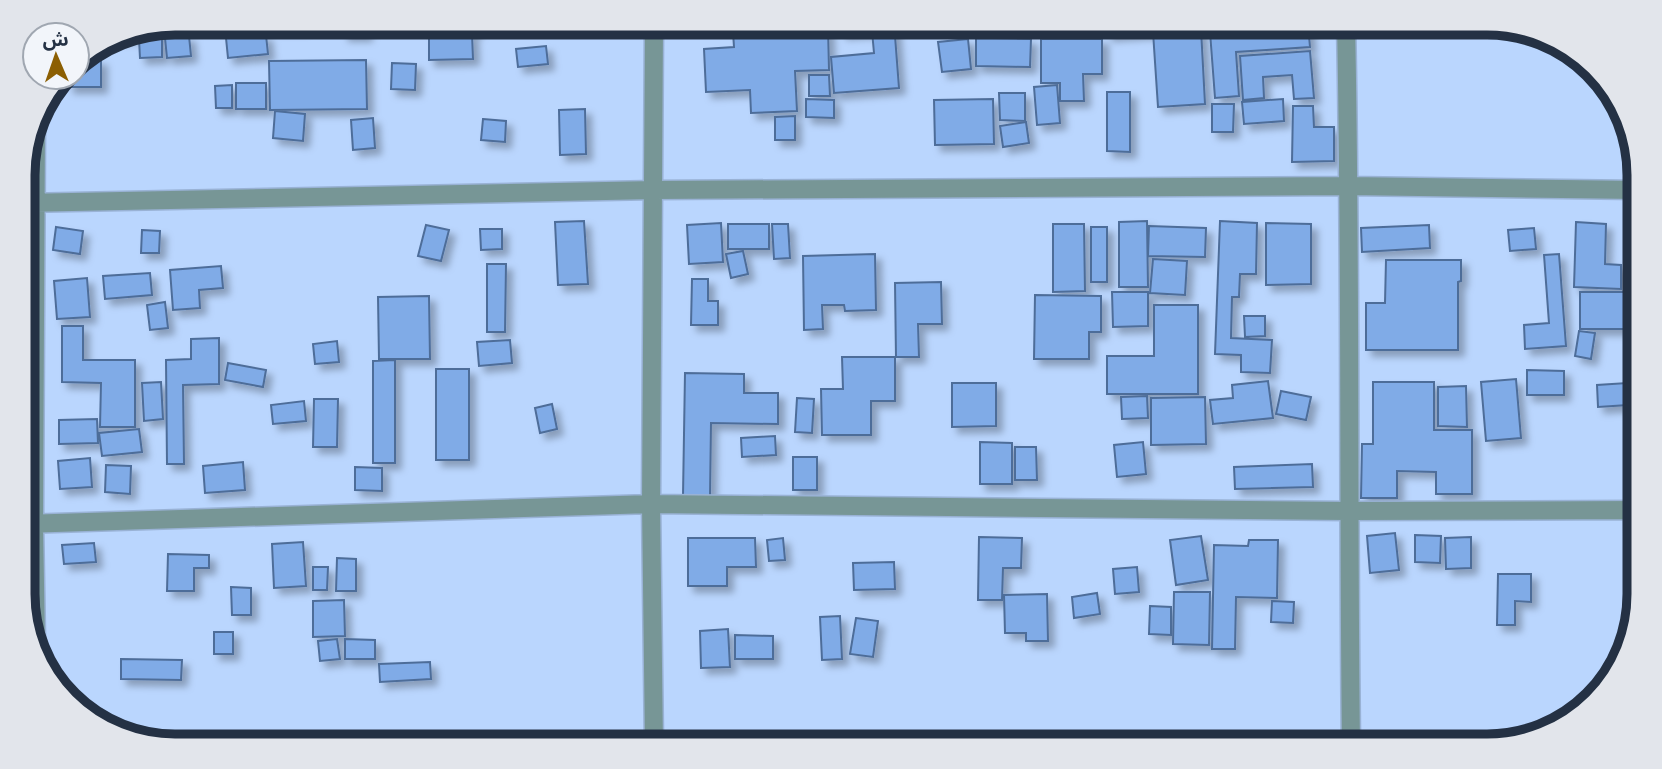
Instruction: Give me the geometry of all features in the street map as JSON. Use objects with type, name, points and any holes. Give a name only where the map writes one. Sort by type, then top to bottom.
[{"type":"street","points":[[654,35],[654,734]]},
{"type":"street","points":[[1346,35],[1351,734]]},
{"type":"street","points":[[35,203],[654,190],[1349,186],[1627,190]]},
{"type":"street","points":[[35,524],[652,504],[1348,511],[1627,510]]},
{"type":"building","points":[[266,35],[268,54],[228,58],[226,38]]},
{"type":"building","points":[[429,35],[472,35],[473,59],[429,60]]},
{"type":"building","points":[[733,35],[828,35],[829,70],[795,71],[797,111],[751,113],[750,90],[706,92],[704,49],[734,47]]},
{"type":"building","points":[[872,35],[895,35],[899,88],[834,93],[831,57],[874,53]]},
{"type":"building","points":[[1153,35],[1201,35],[1205,104],[1158,107]]},
{"type":"building","points":[[1210,35],[1309,35],[1310,47],[1236,52],[1239,96],[1215,98]]},
{"type":"building","points":[[189,36],[191,56],[167,58],[165,38]]},
{"type":"building","points":[[162,38],[162,57],[140,58],[139,40]]},
{"type":"building","points":[[976,38],[1031,39],[1030,67],[976,66]]},
{"type":"building","points":[[968,39],[971,69],[942,72],[938,42]]},
{"type":"building","points":[[1041,39],[1102,39],[1102,74],[1083,74],[1084,101],[1060,101],[1060,83],[1041,83]]},
{"type":"building","points":[[546,46],[548,64],[518,67],[516,49]]},
{"type":"building","points":[[1310,51],[1314,98],[1294,99],[1292,75],[1263,77],[1264,98],[1243,100],[1240,56]]},
{"type":"building","points":[[96,60],[101,60],[101,87],[91,87],[91,64]]},
{"type":"building","points":[[366,60],[367,109],[270,110],[269,61]]},
{"type":"building","points":[[392,63],[416,64],[415,90],[391,89]]},
{"type":"building","points":[[809,75],[829,75],[830,96],[809,96]]},
{"type":"building","points":[[236,83],[266,83],[266,109],[236,109]]},
{"type":"building","points":[[232,85],[232,108],[216,108],[215,86]]},
{"type":"building","points":[[1057,85],[1060,123],[1037,125],[1034,87]]},
{"type":"building","points":[[1107,92],[1130,92],[1130,152],[1107,151]]},
{"type":"building","points":[[999,93],[1025,93],[1025,121],[1000,120]]},
{"type":"building","points":[[806,99],[834,100],[834,118],[806,117]]},
{"type":"building","points":[[993,99],[994,144],[935,145],[934,100]]},
{"type":"building","points":[[1283,99],[1284,121],[1244,124],[1242,102]]},
{"type":"building","points":[[1212,104],[1234,104],[1233,132],[1212,132]]},
{"type":"building","points":[[1293,106],[1313,106],[1314,127],[1334,127],[1334,161],[1292,162]]},
{"type":"building","points":[[585,109],[586,154],[560,155],[559,110]]},
{"type":"building","points":[[275,111],[305,114],[303,141],[273,138]]},
{"type":"building","points":[[795,116],[795,140],[775,140],[775,117]]},
{"type":"building","points":[[373,118],[375,148],[353,150],[351,120]]},
{"type":"building","points":[[483,119],[506,121],[505,142],[481,140]]},
{"type":"building","points":[[1026,122],[1029,143],[1003,147],[1000,126]]},
{"type":"building","points":[[584,221],[588,284],[558,285],[555,222]]},
{"type":"building","points":[[1147,221],[1148,287],[1119,287],[1119,222]]},
{"type":"building","points":[[1220,221],[1257,223],[1256,274],[1240,274],[1239,297],[1232,297],[1231,338],[1272,340],[1270,373],[1241,372],[1241,355],[1215,354]]},
{"type":"building","points":[[1576,222],[1606,224],[1605,264],[1621,265],[1621,289],[1574,287]]},
{"type":"building","points":[[721,223],[723,262],[689,264],[687,225]]},
{"type":"building","points":[[1266,223],[1311,224],[1311,284],[1266,285]]},
{"type":"building","points":[[728,224],[769,224],[769,249],[728,249]]},
{"type":"building","points":[[772,224],[788,224],[790,258],[774,259]]},
{"type":"building","points":[[1053,224],[1084,224],[1085,291],[1053,292]]},
{"type":"building","points":[[426,225],[449,230],[441,261],[418,256]]},
{"type":"building","points":[[1429,225],[1430,248],[1362,252],[1361,228]]},
{"type":"building","points":[[1149,226],[1206,228],[1205,257],[1148,256]]},
{"type":"building","points":[[56,227],[83,231],[80,254],[53,250]]},
{"type":"building","points":[[1091,227],[1107,227],[1107,282],[1091,282]]},
{"type":"building","points":[[1534,228],[1536,249],[1510,251],[1508,230]]},
{"type":"building","points":[[480,229],[502,229],[502,249],[481,250]]},
{"type":"building","points":[[142,230],[160,231],[159,253],[141,253]]},
{"type":"building","points":[[743,251],[748,274],[731,278],[726,254]]},
{"type":"building","points":[[875,254],[876,310],[845,311],[844,305],[822,305],[823,329],[804,330],[803,256]]},
{"type":"building","points":[[1559,254],[1566,346],[1525,349],[1524,325],[1549,323],[1544,255]]},
{"type":"building","points":[[1153,259],[1187,261],[1185,295],[1150,293]]},
{"type":"building","points":[[1386,260],[1461,260],[1461,281],[1458,282],[1458,350],[1366,350],[1366,303],[1385,303]]},
{"type":"building","points":[[487,264],[506,264],[505,332],[487,332]]},
{"type":"building","points":[[221,266],[223,288],[199,290],[200,308],[173,310],[170,270]]},
{"type":"building","points":[[150,273],[152,295],[105,299],[103,276]]},
{"type":"building","points":[[87,278],[90,317],[57,319],[54,281]]},
{"type":"building","points":[[692,279],[708,279],[708,301],[718,301],[718,325],[691,325]]},
{"type":"building","points":[[941,282],[942,324],[918,324],[919,357],[896,357],[895,283]]},
{"type":"building","points":[[1112,292],[1148,292],[1148,326],[1113,327]]},
{"type":"building","points":[[1580,292],[1627,292],[1627,329],[1580,329]]},
{"type":"building","points":[[1035,295],[1101,296],[1101,332],[1089,332],[1089,359],[1034,359]]},
{"type":"building","points":[[429,296],[430,359],[379,359],[378,297]]},
{"type":"building","points":[[165,302],[168,328],[150,330],[147,305]]},
{"type":"building","points":[[1154,305],[1198,305],[1198,394],[1107,394],[1107,356],[1154,356]]},
{"type":"building","points":[[1244,316],[1265,316],[1265,336],[1245,337]]},
{"type":"building","points":[[62,326],[83,326],[83,360],[135,360],[135,427],[100,427],[101,383],[62,382]]},
{"type":"building","points":[[1579,331],[1595,333],[1591,359],[1575,356]]},
{"type":"building","points":[[219,338],[219,384],[183,385],[184,464],[167,464],[166,360],[191,359],[191,339]]},
{"type":"building","points":[[510,340],[512,363],[479,366],[477,342]]},
{"type":"building","points":[[337,341],[339,362],[315,364],[313,344]]},
{"type":"building","points":[[842,357],[895,357],[895,401],[871,401],[871,435],[822,435],[821,389],[843,389]]},
{"type":"building","points":[[395,360],[395,463],[373,463],[373,361]]},
{"type":"building","points":[[228,363],[266,370],[263,387],[225,380]]},
{"type":"building","points":[[436,369],[469,369],[469,460],[436,460]]},
{"type":"building","points":[[1527,370],[1564,371],[1564,395],[1527,395]]},
{"type":"building","points":[[685,373],[744,374],[744,393],[778,393],[778,424],[711,423],[710,496],[683,496]]},
{"type":"building","points":[[1516,379],[1521,438],[1486,441],[1481,382]]},
{"type":"building","points":[[1268,381],[1273,418],[1213,424],[1210,400],[1233,398],[1232,385]]},
{"type":"building","points":[[161,382],[163,419],[144,421],[142,383]]},
{"type":"building","points":[[1373,382],[1434,382],[1434,430],[1472,430],[1472,494],[1436,494],[1436,472],[1397,471],[1397,498],[1361,498],[1362,444],[1373,444]]},
{"type":"building","points":[[952,383],[996,383],[996,426],[952,427]]},
{"type":"building","points":[[1627,383],[1627,405],[1598,407],[1597,385]]},
{"type":"building","points":[[1466,386],[1467,427],[1438,426],[1438,387]]},
{"type":"building","points":[[1281,391],[1311,397],[1306,420],[1276,414]]},
{"type":"building","points":[[1147,396],[1148,418],[1122,419],[1121,397]]},
{"type":"building","points":[[1205,397],[1206,444],[1151,445],[1151,398]]},
{"type":"building","points":[[797,398],[814,399],[812,433],[795,432]]},
{"type":"building","points":[[314,399],[338,399],[337,447],[313,447]]},
{"type":"building","points":[[304,401],[306,421],[273,424],[271,405]]},
{"type":"building","points":[[552,404],[557,429],[540,433],[535,408]]},
{"type":"building","points":[[97,419],[98,443],[59,444],[59,420]]},
{"type":"building","points":[[139,429],[142,452],[102,456],[99,433]]},
{"type":"building","points":[[775,436],[776,455],[742,457],[741,438]]},
{"type":"building","points":[[980,442],[1012,443],[1012,484],[980,484]]},
{"type":"building","points":[[1143,442],[1146,474],[1117,477],[1114,445]]},
{"type":"building","points":[[1015,447],[1036,447],[1037,480],[1015,480]]},
{"type":"building","points":[[793,457],[817,457],[817,490],[793,490]]},
{"type":"building","points":[[90,458],[92,487],[60,489],[58,461]]},
{"type":"building","points":[[243,462],[245,490],[205,493],[203,466]]},
{"type":"building","points":[[1312,464],[1313,487],[1235,489],[1234,467]]},
{"type":"building","points":[[106,465],[131,466],[130,494],[105,492]]},
{"type":"building","points":[[355,467],[382,468],[382,491],[355,490]]},
{"type":"building","points":[[1395,533],[1399,570],[1370,573],[1367,536]]},
{"type":"building","points":[[1415,535],[1441,536],[1440,563],[1415,562]]},
{"type":"building","points":[[1201,536],[1208,580],[1176,585],[1170,540]]},
{"type":"building","points":[[979,537],[1022,538],[1021,568],[1003,568],[1002,600],[978,600]]},
{"type":"building","points":[[1471,537],[1471,568],[1446,569],[1445,538]]},
{"type":"building","points":[[688,538],[755,538],[756,567],[727,567],[727,586],[688,586]]},
{"type":"building","points":[[783,538],[785,560],[769,561],[767,540]]},
{"type":"building","points":[[1249,540],[1278,540],[1277,598],[1236,597],[1235,649],[1212,649],[1214,545],[1248,546]]},
{"type":"building","points":[[303,542],[306,586],[274,588],[272,544]]},
{"type":"building","points":[[94,543],[96,562],[64,564],[62,545]]},
{"type":"building","points":[[168,554],[209,555],[209,568],[194,568],[194,591],[167,591]]},
{"type":"building","points":[[337,558],[356,559],[356,591],[336,591]]},
{"type":"building","points":[[894,562],[895,589],[854,590],[853,563]]},
{"type":"building","points":[[313,567],[328,567],[327,590],[313,590]]},
{"type":"building","points":[[1137,567],[1139,592],[1115,594],[1113,569]]},
{"type":"building","points":[[1498,574],[1531,574],[1531,602],[1515,601],[1515,625],[1497,625]]},
{"type":"building","points":[[231,587],[251,588],[251,615],[232,615]]},
{"type":"building","points":[[1174,592],[1210,592],[1209,645],[1173,644]]},
{"type":"building","points":[[1097,593],[1100,614],[1074,618],[1072,597]]},
{"type":"building","points":[[1047,594],[1048,641],[1026,641],[1026,633],[1005,633],[1004,595]]},
{"type":"building","points":[[344,600],[345,636],[313,637],[313,601]]},
{"type":"building","points":[[1272,601],[1294,602],[1293,623],[1271,622]]},
{"type":"building","points":[[1150,606],[1171,607],[1171,635],[1149,634]]},
{"type":"building","points":[[840,616],[842,659],[822,660],[820,617]]},
{"type":"building","points":[[856,618],[878,621],[873,657],[850,654]]},
{"type":"building","points":[[728,629],[730,667],[701,668],[700,631]]},
{"type":"building","points":[[214,632],[233,632],[233,654],[214,654]]},
{"type":"building","points":[[735,635],[773,636],[773,659],[735,659]]},
{"type":"building","points":[[337,639],[340,659],[320,661],[318,641]]},
{"type":"building","points":[[345,639],[375,640],[375,659],[345,659]]},
{"type":"building","points":[[121,659],[182,660],[181,680],[121,679]]},
{"type":"building","points":[[430,662],[431,679],[380,682],[379,664]]}]
